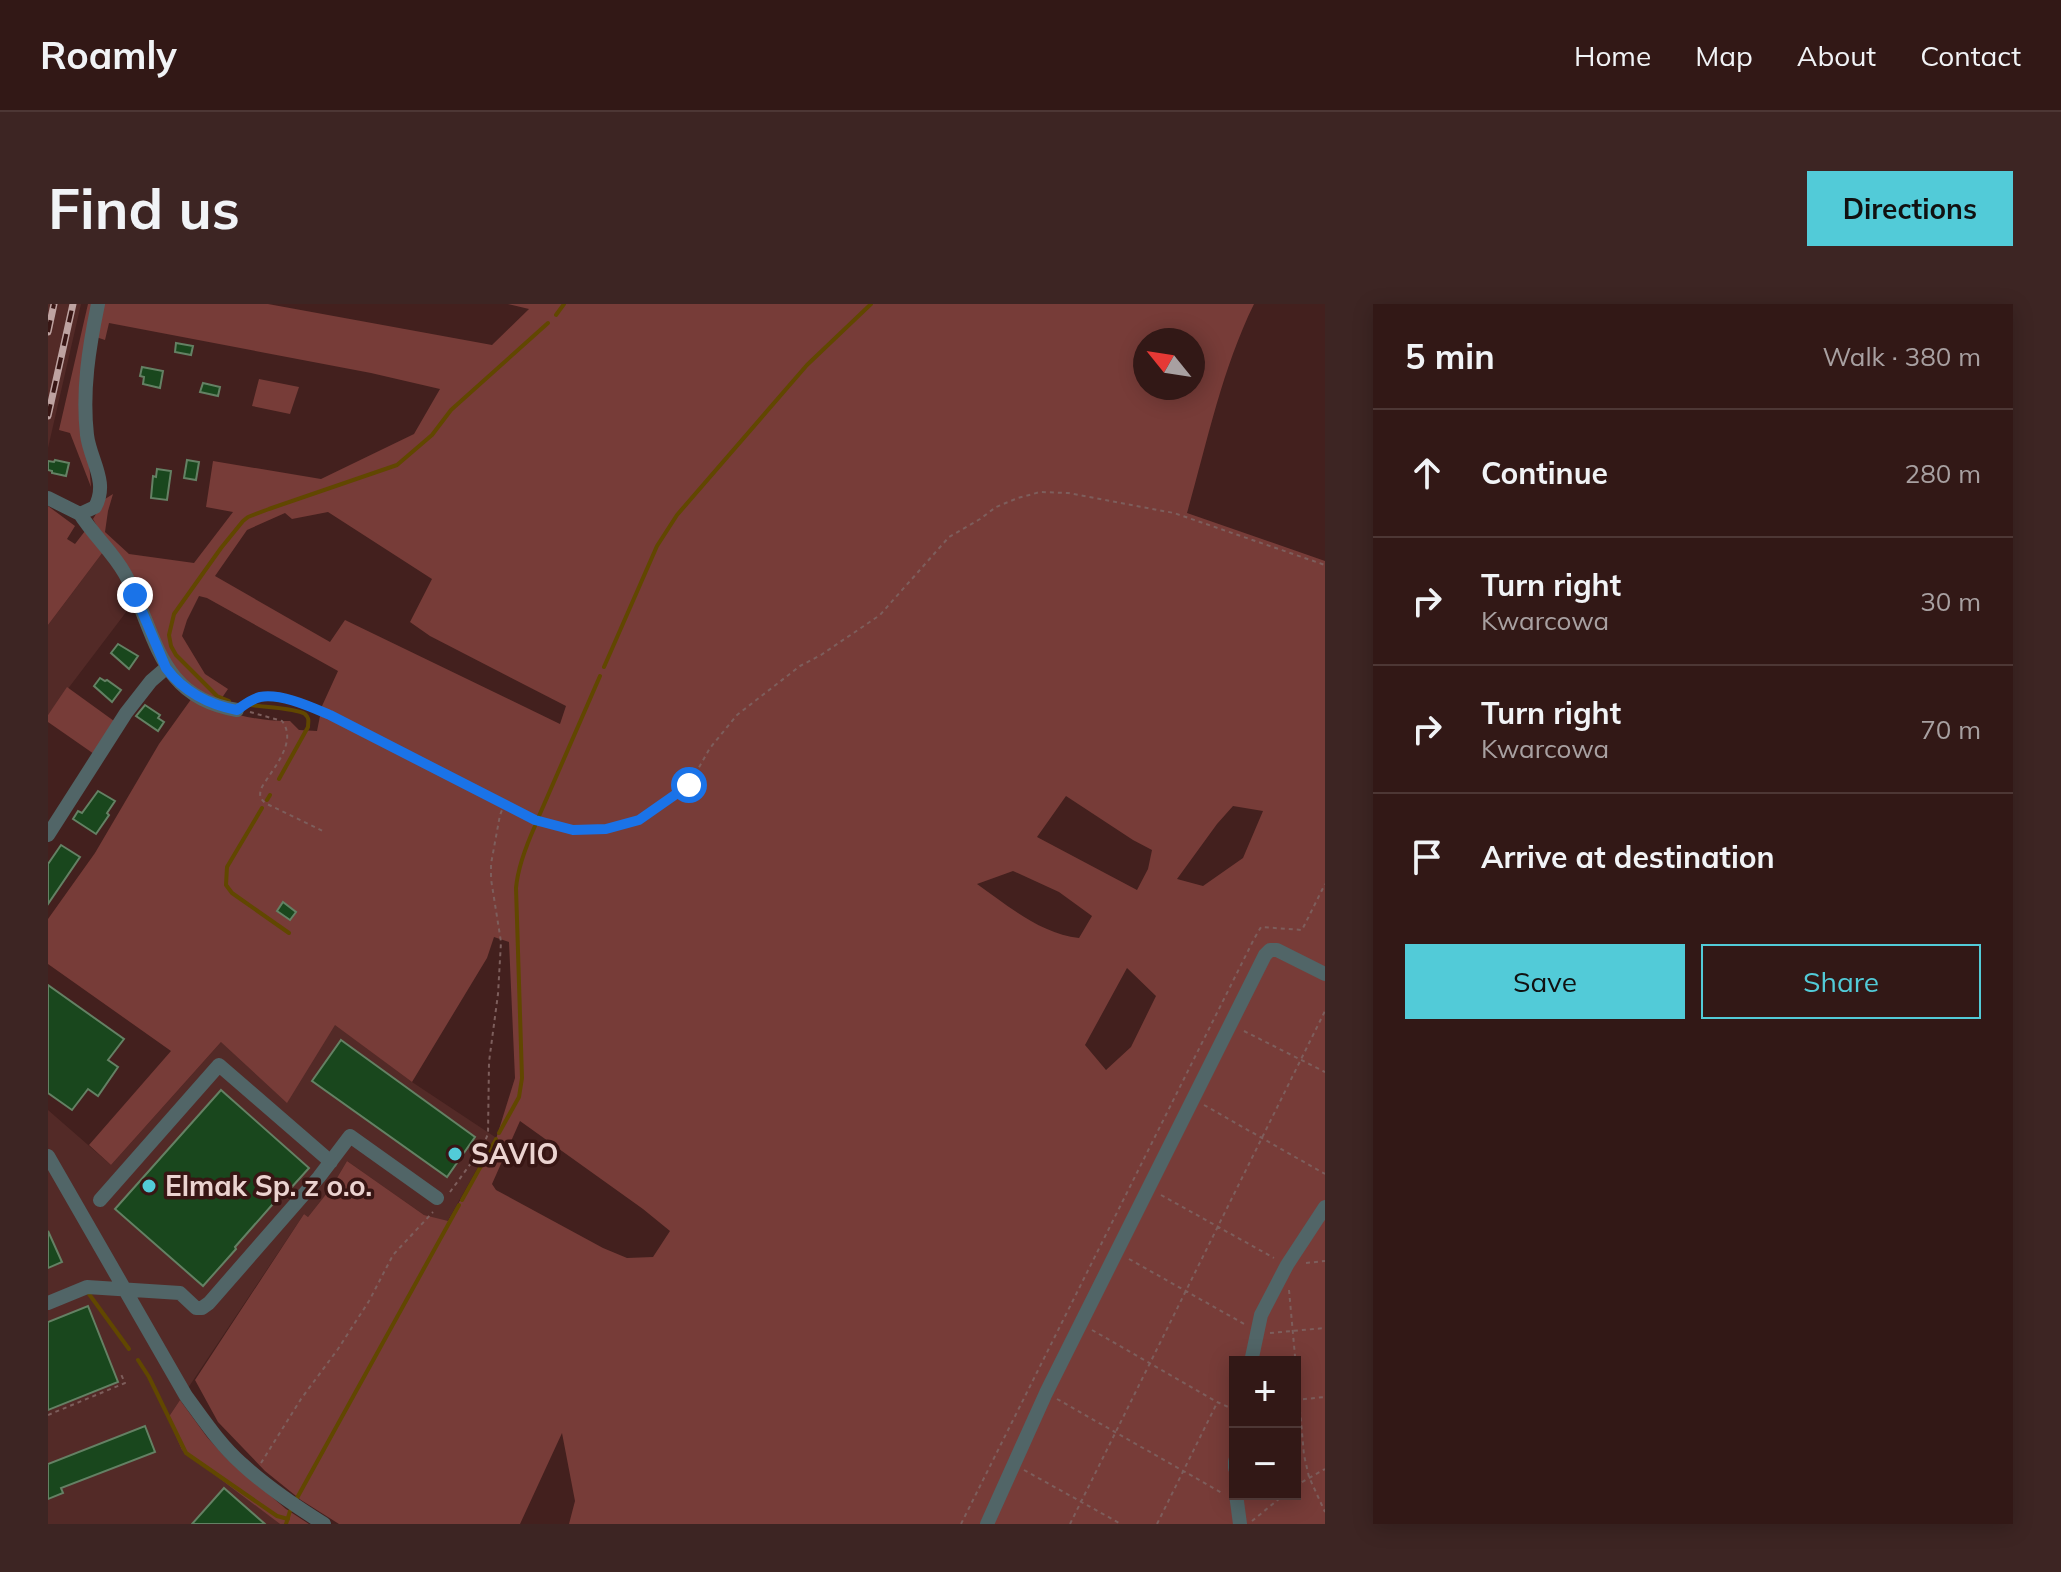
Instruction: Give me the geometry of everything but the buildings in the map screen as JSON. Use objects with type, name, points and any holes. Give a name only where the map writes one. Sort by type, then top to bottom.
[{"type":"street","points":[[80,514],[95,507],[101,492],[89,448],[86,417],[86,372],[98,304]]},
{"type":"street","points":[[48,498],[80,514],[116,559],[171,675],[215,705],[237,710]]},
{"type":"street","points":[[48,835],[126,713],[151,681],[166,668]]},
{"type":"street","points":[[987,1524],[1046,1393],[1265,955],[1270,950],[1277,950],[1325,974]]},
{"type":"street","points":[[100,1200],[219,1065],[331,1162]]},
{"type":"street","points":[[48,1303],[87,1287],[180,1293],[196,1308],[202,1308],[331,1162],[350,1136],[434,1205]]},
{"type":"street","points":[[48,1156],[186,1396],[207,1425],[254,1475],[324,1524]]},
{"type":"street","points":[[1252,1356],[1261,1315],[1287,1265],[1325,1207]]},
{"type":"street","points":[[1237,1500],[1240,1524]]},
{"type":"path","points":[[237,710],[250,701],[264,697],[306,705],[535,820],[573,830],[606,829],[639,820],[689,785],[710,748],[737,715],[800,666],[880,615],[949,537],[996,507],[1018,498],[1040,492],[1068,493],[1174,513],[1325,565]]},
{"type":"path","points":[[237,710],[277,718],[287,728],[286,746],[262,787],[261,799],[325,832]]},
{"type":"path","points":[[451,1190],[482,1148],[488,1134],[489,1062],[501,942],[491,864],[504,804]]},
{"type":"path","points":[[1070,1524],[1325,1011]]},
{"type":"path","points":[[1230,1024],[1325,1072]]},
{"type":"path","points":[[1193,1099],[1325,1174]]},
{"type":"path","points":[[1148,1188],[1287,1265],[1325,1261]]},
{"type":"path","points":[[254,1475],[301,1399],[369,1301],[393,1255],[434,1205]]},
{"type":"path","points":[[1116,1252],[1256,1331],[1268,1333],[1325,1328]]},
{"type":"path","points":[[1289,1291],[1294,1356]]},
{"type":"path","points":[[1081,1323],[1229,1407]]},
{"type":"path","points":[[48,1415],[125,1383],[120,1372]]},
{"type":"path","points":[[1046,1393],[1183,1472],[1229,1494]]},
{"type":"path","points":[[1301,1399],[1325,1397]]},
{"type":"path","points":[[1157,1524],[1217,1402]]},
{"type":"path","points":[[1301,1428],[1309,1477],[1325,1512]]},
{"type":"path","points":[[1013,1464],[1121,1524]]},
{"type":"path","points":[[1301,1482],[1325,1469]]},
{"type":"path","points":[[1249,1524],[1278,1500]]},
{"type":"shaded area","points":[[48,304],[81,304],[48,448]]},
{"type":"shaded area","points":[[88,304],[95,304],[89,463],[91,487],[70,433],[59,430]]},
{"type":"shaded area","points":[[103,304],[268,304],[492,345],[529,309],[508,304],[1254,304],[1224,380],[1187,513],[1325,561],[1325,1524],[569,1524],[575,1501],[562,1433],[520,1524],[339,1524],[301,1500],[265,1471],[218,1422],[195,1380],[304,1214],[308,1217],[347,1161],[424,1215],[448,1221],[496,1139],[515,1078],[509,942],[494,937],[487,958],[412,1082],[335,1025],[287,1103],[221,1042],[111,1165],[89,1145],[171,1051],[48,964],[48,919],[95,853],[159,744],[192,698],[240,715],[290,721],[299,730],[317,731],[322,706],[338,671],[199,596],[182,636],[205,674],[228,689],[219,702],[181,679],[93,519],[105,499],[113,494],[105,532],[129,554],[194,563],[233,512],[206,507],[213,461],[321,479],[414,434],[440,389],[109,323],[105,340],[96,337]],"holes":[[[328,512],[432,579],[410,622],[430,636],[566,706],[560,724],[345,620],[330,642],[215,576],[247,530],[285,513],[292,519]],[[1066,796],[1152,850],[1148,869],[1137,890],[1037,837]],[[1233,806],[1263,811],[1243,858],[1203,886],[1177,879]],[[1013,871],[1059,892],[1092,916],[1079,938],[1065,935],[1025,918],[977,884]],[[1127,968],[1156,996],[1131,1047],[1106,1070],[1085,1045]],[[520,1121],[670,1231],[653,1257],[627,1258],[496,1190],[492,1184]]]},
{"type":"shaded area","points":[[259,379],[299,387],[290,414],[252,406]]},
{"type":"shaded area","points":[[48,506],[75,526],[67,539],[75,544],[85,531],[103,552],[48,625]]},
{"type":"shaded area","points":[[103,552],[133,603],[48,715],[48,625]]},
{"type":"shaded area","points":[[67,687],[114,721],[94,754],[48,722],[48,715]]},
{"type":"shaded area","points":[[335,1024],[412,1082],[495,1137],[447,1222],[424,1215],[347,1161],[308,1217],[304,1214],[168,1418],[187,1454],[280,1524],[48,1524],[48,1110],[111,1165],[221,1042]]},
{"type":"shaded area","points":[[180,1400],[226,1458],[286,1509],[309,1524],[280,1524],[182,1450],[168,1418]]},
{"type":"waterway","points":[[556,315],[564,304]]},
{"type":"waterway","points":[[604,667],[657,546],[677,515],[807,365],[871,304]]},
{"type":"waterway","points":[[229,701],[217,696],[176,655],[169,635],[174,614],[243,521],[397,465],[432,435],[451,410],[548,323]]},
{"type":"waterway","points":[[539,816],[600,676]]},
{"type":"waterway","points":[[251,705],[295,710],[305,714],[308,719],[308,727],[279,779]]},
{"type":"waterway","points":[[267,800],[270,795]]},
{"type":"waterway","points":[[262,808],[227,867],[226,885],[232,893],[289,933]]},
{"type":"waterway","points":[[499,1133],[519,1097],[522,1078],[516,888],[523,856],[535,826]]},
{"type":"waterway","points":[[462,1200],[496,1139]]},
{"type":"waterway","points":[[297,1498],[459,1205]]},
{"type":"waterway","points":[[89,1294],[129,1349]]},
{"type":"waterway","points":[[138,1360],[186,1453],[277,1516],[288,1519]]},
{"type":"waterway","points":[[286,1524],[290,1511]]},
{"type":"railway","points":[[48,332],[54,304]]},
{"type":"railway","points":[[48,416],[73,304]]},
{"type":"place","name":"SAVIO","points":[[455,1154]]},
{"type":"place","name":"Elmak Sp. z o.o.","points":[[149,1186]]},
{"type":"route","points":[[135,595],[166,668],[195,694],[215,705],[237,710],[250,701],[264,697],[306,705],[535,820],[573,830],[606,829],[639,820],[689,785]]}]
